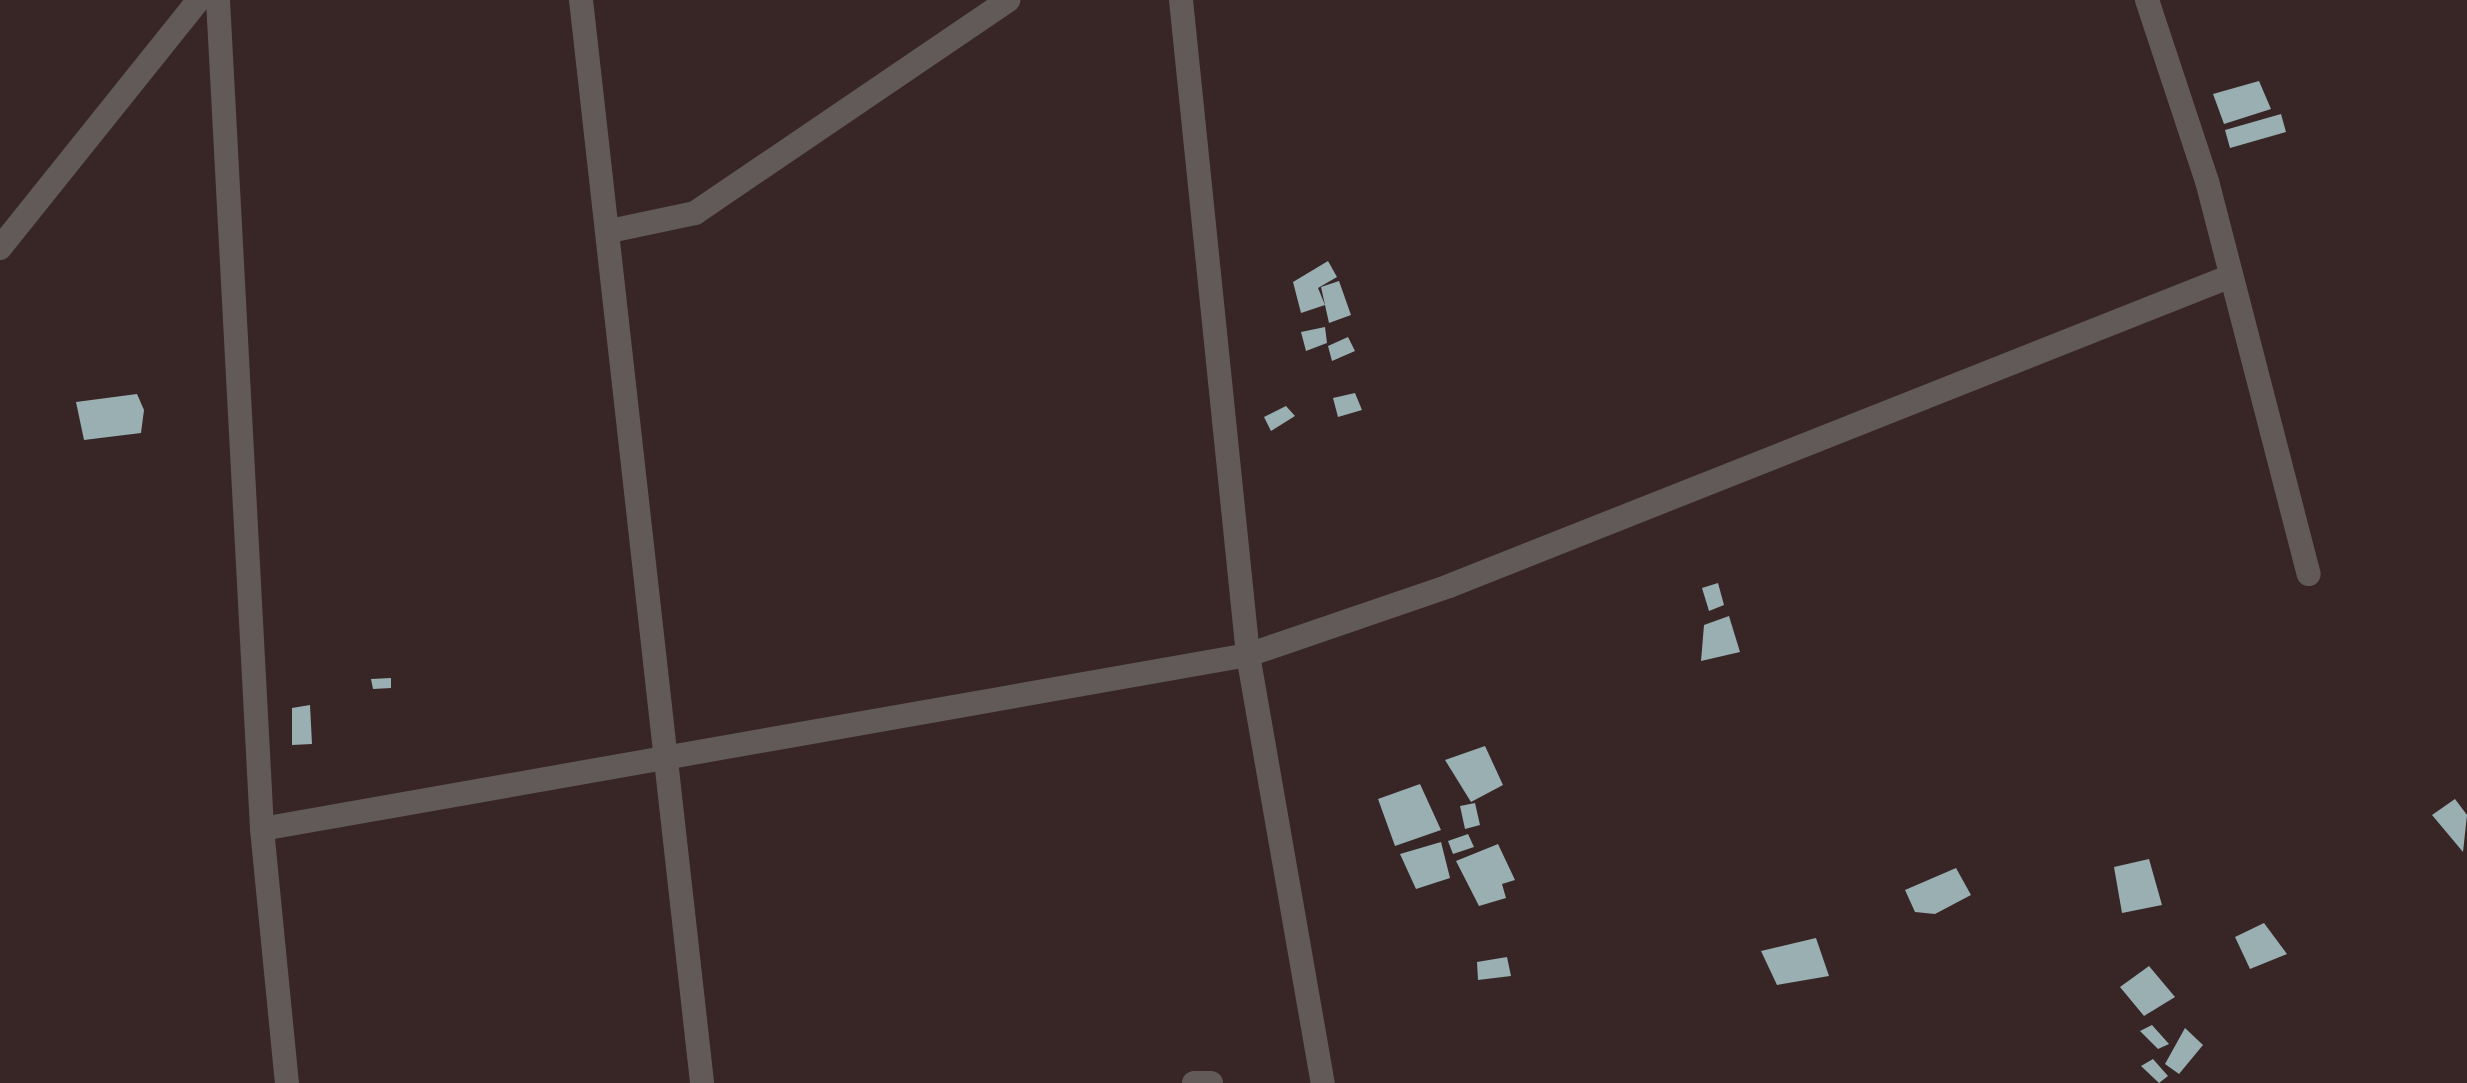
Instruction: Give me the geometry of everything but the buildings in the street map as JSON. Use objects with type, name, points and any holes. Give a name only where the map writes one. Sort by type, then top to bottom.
[{"type":"street","points":[[0,248],[199,0]]},
{"type":"street","points":[[218,0],[262,829],[287,1083]]},
{"type":"street","points":[[581,0],[610,231],[702,1083]]},
{"type":"street","points":[[610,231],[695,213],[1008,0]]},
{"type":"street","points":[[1181,0],[1248,655],[1323,1083]]},
{"type":"street","points":[[2147,0],[2231,276],[2309,574]]},
{"type":"street","points":[[262,829],[1248,655],[1449,586],[2231,276]]},
{"type":"street","points":[[1194,1083],[1211,1083]]}]
